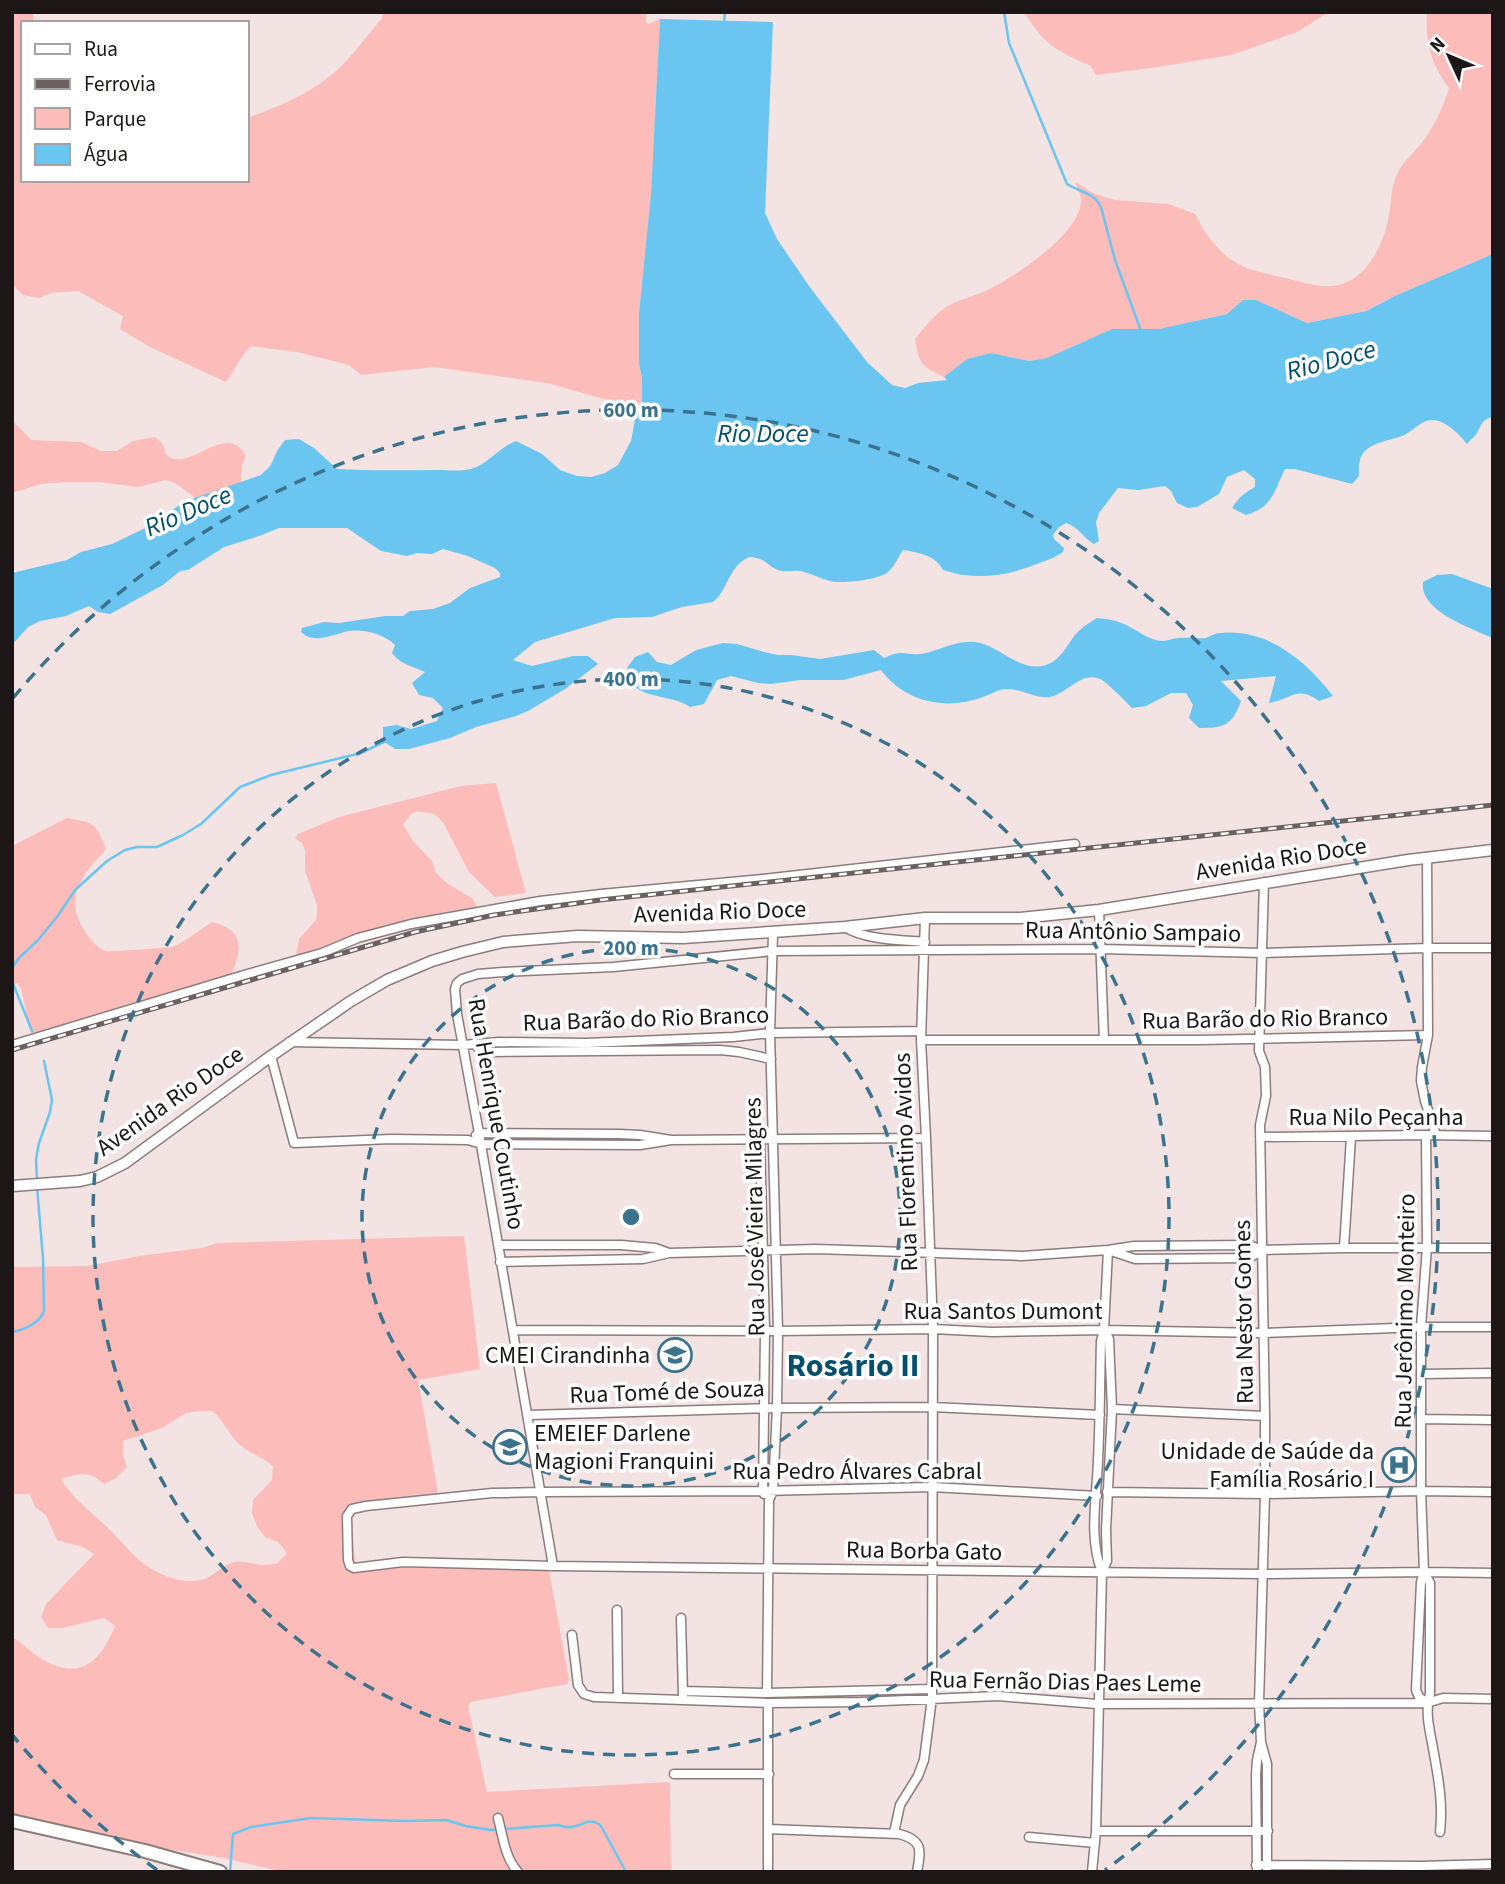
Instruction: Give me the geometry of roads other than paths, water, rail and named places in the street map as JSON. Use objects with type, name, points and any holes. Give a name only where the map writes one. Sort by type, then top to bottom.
[{"type":"highway","points":[[12,1821],[145,1851],[220,1872]]},
{"type":"street","points":[[12,1045],[322,953],[358,938],[411,923],[540,901],[1075,844]]},
{"type":"street","name":"Avenida Rio Doce","points":[[12,1186],[55,1185],[80,1181],[97,1177],[125,1163],[289,1042],[351,1001],[387,980],[432,961],[493,945],[578,936],[683,938],[773,933],[925,918],[1020,918],[1099,910],[1427,857],[1493,850]]},
{"type":"street","points":[[1427,857],[1428,1035],[1422,1081],[1424,1101],[1436,1135]]},
{"type":"street","name":"Rua Nestor Gomes","points":[[1264,882],[1259,1051],[1265,1067],[1266,1096],[1260,1137],[1265,1494],[1259,1703],[1261,1742],[1267,1764],[1267,1868]]},
{"type":"street","points":[[1099,910],[1104,1040]]},
{"type":"street","name":"Rua Florentino Avidos","points":[[894,1833],[900,1805],[918,1776],[924,1760],[932,1693],[933,1329],[921,1035],[925,918]]},
{"type":"street","points":[[845,927],[853,932],[925,947]]},
{"type":"street","name":"Rua José Vieira Milagres","points":[[768,1872],[769,1569],[778,1331],[770,1033],[773,933]]},
{"type":"street","name":"Rua Antônio Sampaio","points":[[773,951],[925,947],[1264,953],[1493,948]]},
{"type":"street","name":"Rua Henrique Coutinho","points":[[554,1566],[455,998],[456,985],[462,979],[478,974],[613,967],[773,951]]},
{"type":"street","name":"Rua Barão do Rio Branco","points":[[289,1042],[463,1045],[586,1043],[770,1033],[1104,1040],[1428,1035]]},
{"type":"street","points":[[475,1043],[478,1048],[487,1052],[719,1050],[771,1059]]},
{"type":"street","points":[[271,1056],[294,1143],[391,1139],[468,1140],[481,1144],[640,1145],[671,1140]]},
{"type":"street","points":[[468,1140],[479,1133],[619,1133],[671,1140],[926,1138]]},
{"type":"street","name":"Rua Jerônimo Monteiro","points":[[1426,1135],[1427,1247],[1421,1327],[1424,1572],[1421,1582],[1416,1690],[1419,1698],[1427,1703]]},
{"type":"street","name":"Rua Nilo Peçanha","points":[[1260,1137],[1493,1136]]},
{"type":"street","points":[[1344,1248],[1351,1137]]},
{"type":"street","points":[[760,1140],[765,1331],[762,1491]]},
{"type":"street","points":[[498,1245],[621,1245],[655,1248],[669,1253]]},
{"type":"street","points":[[500,1262],[643,1259],[669,1253],[775,1250],[865,1249],[1022,1256],[1134,1246],[1249,1245],[1262,1250],[1493,1248]]},
{"type":"street","points":[[1108,1250],[1135,1259],[1249,1258],[1262,1250]]},
{"type":"street","points":[[1102,1572],[1097,1561],[1095,1531],[1101,1340],[1104,1330],[1108,1250]]},
{"type":"street","name":"Rua Santos Dumont","points":[[513,1331],[933,1329],[992,1332],[1104,1330],[1263,1333],[1493,1327]]},
{"type":"street","points":[[1092,1872],[1096,1831],[1102,1572],[1107,1561],[1107,1492],[1112,1409],[1110,1339],[1104,1330]]},
{"type":"street","points":[[1421,1374],[1493,1373]]},
{"type":"street","name":"Rua Tomé de Souza","points":[[528,1415],[764,1408],[932,1407],[1100,1415]]},
{"type":"street","points":[[1112,1409],[1265,1416]]},
{"type":"street","points":[[1421,1419],[1493,1420]]},
{"type":"street","name":"Rua Pedro Álvares Cabral","points":[[354,1568],[348,1560],[347,1516],[352,1509],[492,1493],[762,1491],[771,1495],[932,1487],[1097,1496]]},
{"type":"street","points":[[1107,1492],[1493,1492]]},
{"type":"street","name":"Rua Borba Gato","points":[[354,1568],[403,1562],[1263,1574],[1493,1573]]},
{"type":"street","name":"Rua Jerônimo Monteiro","points":[[1424,1572],[1430,1583],[1430,1694],[1427,1703],[1443,1808],[1440,1832]]},
{"type":"street","points":[[617,1610],[618,1698]]},
{"type":"street","points":[[681,1618],[683,1695]]},
{"type":"street","name":"Rua Fernão Dias Paes Leme","points":[[572,1635],[578,1685],[584,1694],[594,1697],[683,1695],[861,1702],[932,1693],[1097,1704],[1427,1703],[1443,1698],[1493,1699]]},
{"type":"street","name":"Rua Nestor Gomes","points":[[1256,1868],[1256,1774],[1261,1742]]},
{"type":"street","points":[[674,1774],[769,1774]]},
{"type":"street","points":[[498,1818],[507,1855],[518,1872]]},
{"type":"street","points":[[768,1829],[894,1833],[911,1837],[917,1841],[920,1851],[917,1872]]},
{"type":"street","points":[[1096,1831],[1268,1831]]},
{"type":"street","points":[[1029,1837],[1095,1843]]},
{"type":"street","points":[[1256,1868],[1420,1869],[1493,1864]]},
{"type":"water","name":"Rio Doce","points":[[660,19],[773,22],[765,213],[777,239],[809,286],[867,362],[892,385],[905,388],[918,383],[947,380],[944,377],[967,359],[991,353],[1029,361],[1047,358],[1112,329],[1159,329],[1227,314],[1243,300],[1256,300],[1307,323],[1366,311],[1493,254],[1493,416],[1483,422],[1467,444],[1447,425],[1431,420],[1423,422],[1402,436],[1374,445],[1362,456],[1359,476],[1352,484],[1295,469],[1285,469],[1267,503],[1246,515],[1232,508],[1242,496],[1255,487],[1255,479],[1244,470],[1227,477],[1219,494],[1197,507],[1188,508],[1177,503],[1165,486],[1138,490],[1118,488],[1099,513],[1096,522],[1099,541],[1094,544],[1066,523],[1053,535],[1064,548],[1063,552],[1014,572],[991,576],[955,573],[943,570],[936,561],[926,556],[903,550],[893,567],[883,575],[860,581],[836,582],[801,571],[778,570],[762,560],[749,557],[736,567],[713,602],[682,607],[652,617],[615,618],[535,642],[513,660],[532,666],[573,656],[588,656],[598,664],[565,689],[528,711],[409,749],[395,749],[383,741],[383,727],[397,725],[411,729],[437,721],[443,708],[433,698],[419,695],[412,683],[425,672],[399,660],[392,653],[395,645],[374,633],[349,631],[312,638],[301,632],[302,628],[324,622],[339,623],[403,616],[410,611],[433,609],[450,603],[470,588],[500,577],[495,568],[443,549],[432,554],[417,553],[407,556],[381,551],[347,528],[279,528],[224,547],[110,614],[98,612],[89,606],[66,616],[40,621],[28,627],[12,645],[12,573],[67,560],[81,552],[112,544],[156,523],[183,502],[261,475],[271,465],[285,440],[299,439],[314,448],[337,469],[465,470],[480,465],[516,441],[542,454],[560,470],[577,476],[591,477],[618,465],[631,441],[642,401],[639,313],[651,194]]},
{"type":"water","points":[[1452,574],[1493,589],[1493,638],[1460,624],[1429,602],[1423,582],[1437,575]]},
{"type":"water","points":[[1097,618],[1121,623],[1148,637],[1165,641],[1175,638],[1206,638],[1221,633],[1255,636],[1299,660],[1333,696],[1319,701],[1305,694],[1294,694],[1269,703],[1276,676],[1221,681],[1241,701],[1238,709],[1226,724],[1199,728],[1189,718],[1193,705],[1186,693],[1171,693],[1146,706],[1132,708],[1107,684],[1093,677],[1080,680],[1050,697],[1004,689],[969,701],[941,703],[927,701],[902,690],[881,670],[843,680],[800,680],[771,684],[731,676],[717,680],[704,704],[690,707],[646,693],[628,682],[627,668],[635,657],[648,652],[657,662],[671,665],[696,650],[723,643],[778,655],[820,659],[874,650],[884,658],[898,653],[921,654],[957,643],[972,642],[988,646],[1020,663],[1037,667],[1055,660],[1078,632]]},
{"type":"waterway","points":[[724,23],[725,12]]},
{"type":"waterway","points":[[1004,12],[1009,43],[1067,184],[1090,195],[1101,207],[1115,260],[1141,331]]},
{"type":"waterway","points":[[12,968],[57,917],[75,890],[107,861],[125,850],[157,847],[183,835],[201,824],[240,787],[271,775],[361,753],[386,741]]},
{"type":"waterway","points":[[12,981],[32,1031]]},
{"type":"waterway","points":[[37,1180],[36,1159],[52,1100],[44,1061]]},
{"type":"waterway","points":[[12,1332],[31,1325],[44,1311],[37,1187]]},
{"type":"waterway","points":[[230,1872],[233,1834],[251,1827],[311,1818],[446,1820],[490,1830],[558,1825],[569,1827],[593,1822],[601,1826],[626,1872]]},
{"type":"railway","points":[[12,1050],[415,932],[494,915],[600,900],[1493,805]]},
{"type":"place","name":"CMEI Cirandinha","points":[[675,1355]]},
{"type":"place","name":"EMEIEF Darlene Magioni Franquini","points":[[510,1447]]},
{"type":"place","name":"Unidade de Saúde da Família Rosário I","points":[[1399,1465]]},
{"type":"district","name":"Rosário II","points":[[853,1366]]}]
